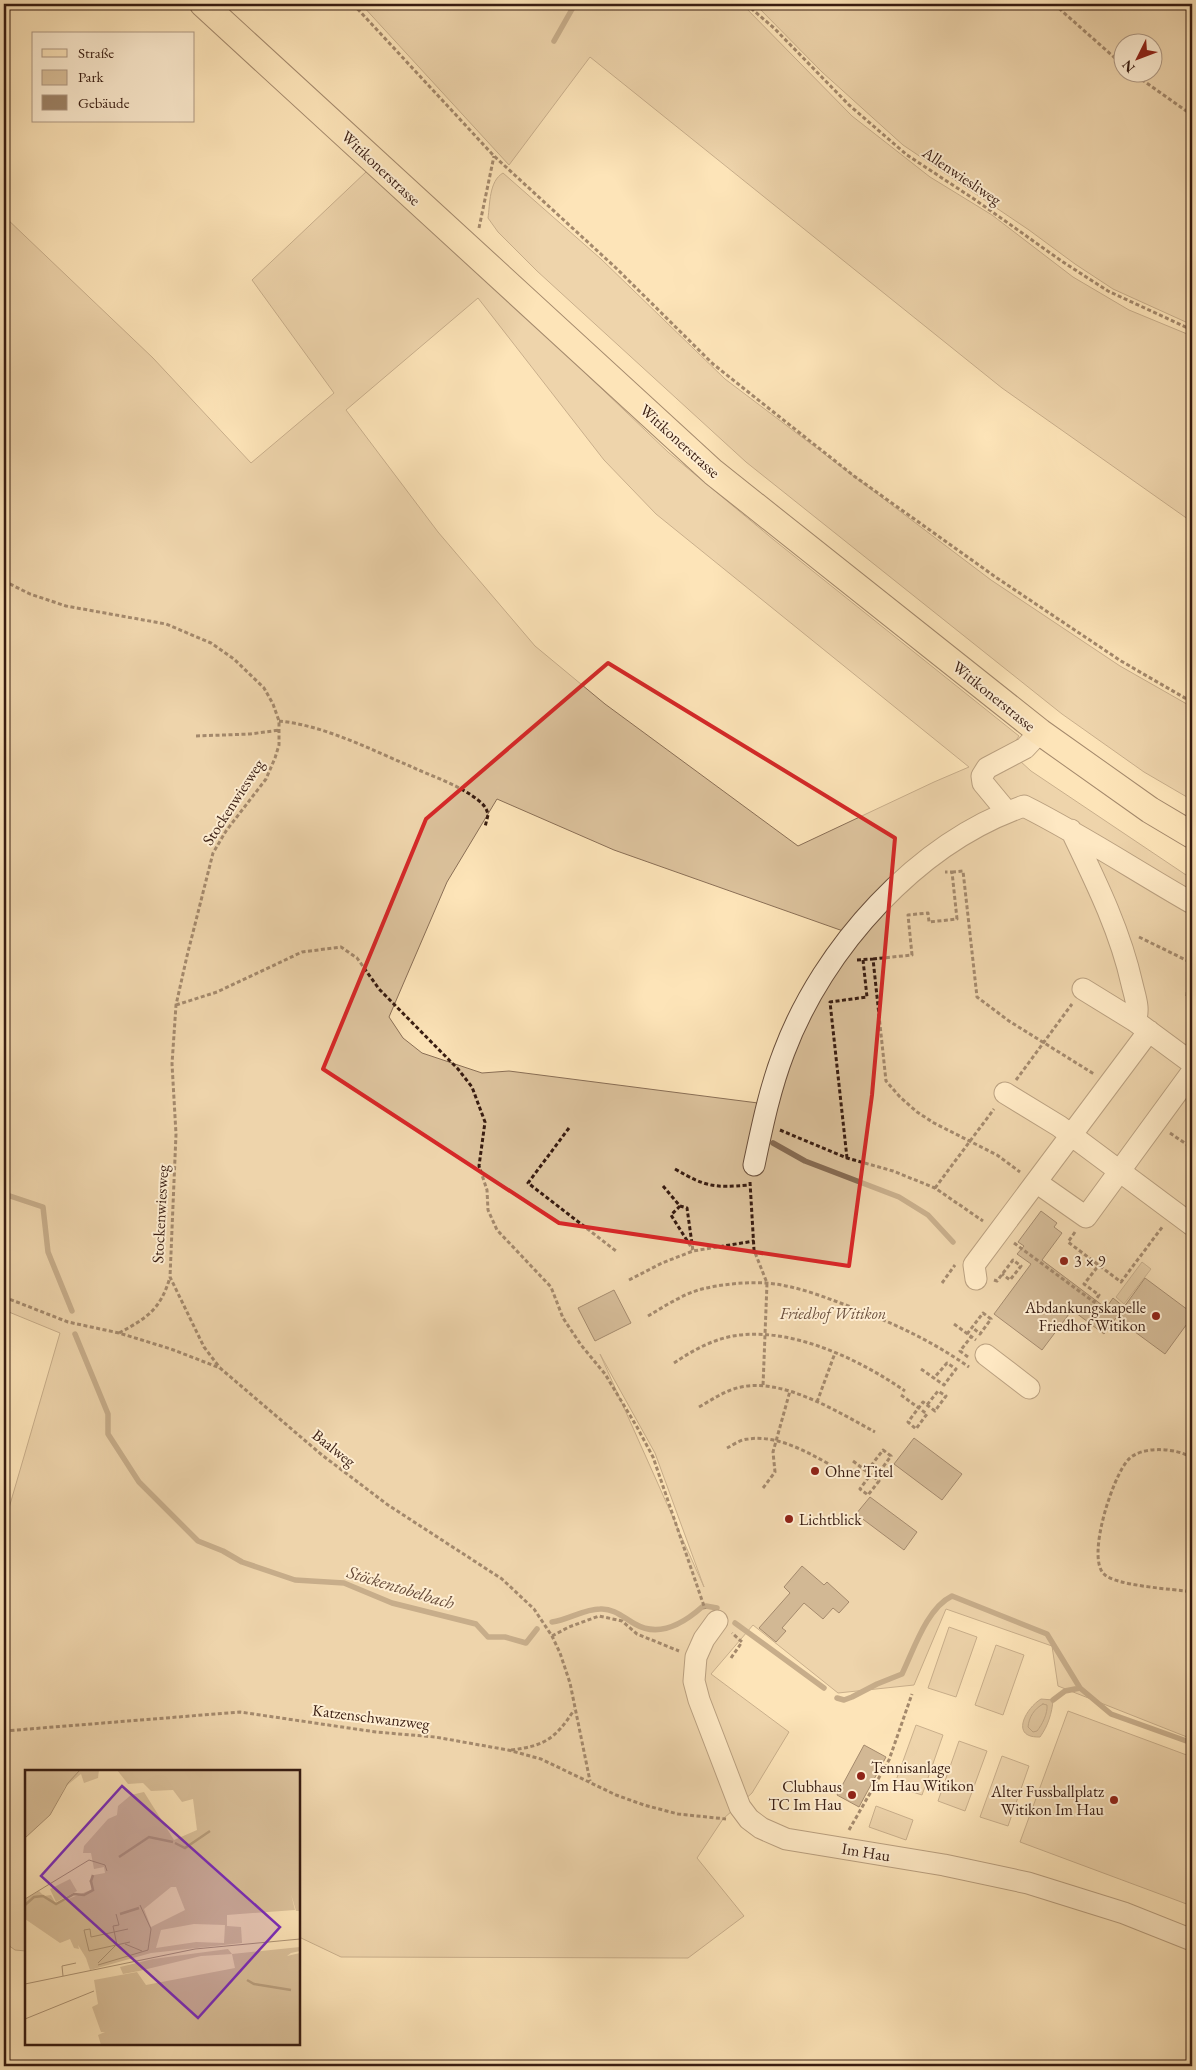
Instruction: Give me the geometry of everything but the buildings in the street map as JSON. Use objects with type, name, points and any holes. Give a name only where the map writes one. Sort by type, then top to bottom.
[{"type":"main road","name":"Witikonerstrasse","points":[[203,4],[712,472],[1040,732],[1150,810],[1192,835]]},
{"type":"street","points":[[1007,812],[983,783],[982,776],[987,768],[1025,748],[1040,732]]},
{"type":"street","points":[[752,1175],[768,1100],[784,1051],[814,986],[855,929],[907,876],[956,840],[1007,812],[1024,806],[1071,830],[1132,870],[1192,903]]},
{"type":"street","points":[[976,1278],[974,1265],[1108,1085],[1142,1026],[1128,967],[1114,923],[1071,830]]},
{"type":"street","points":[[1084,989],[1142,1026],[1192,1064]]},
{"type":"street","points":[[1036,1182],[1086,1217],[1192,1072]]},
{"type":"street","points":[[1006,1093],[1071,1135],[1192,1225]]},
{"type":"street","points":[[979,1355],[1029,1388]]},
{"type":"street","name":"Im Hau","points":[[718,1621],[704,1639],[696,1657],[694,1681],[699,1700],[740,1807],[761,1828],[786,1839],[944,1865],[1028,1883],[1124,1913],[1192,1940]]},
{"type":"path","points":[[353,4],[494,156],[616,268],[713,364],[854,476],[997,578],[1121,662],[1192,702]]},
{"type":"path","name":"Allenwiesliweg","points":[[746,4],[774,28],[849,105],[907,155],[1108,291],[1192,330]]},
{"type":"path","points":[[1054,4],[1114,57]]},
{"type":"path","points":[[1145,82],[1192,115]]},
{"type":"path","points":[[472,224],[479,230],[494,156]]},
{"type":"path","name":"Stockenwiesweg","points":[[4,581],[30,594],[66,606],[166,624],[211,643],[234,659],[264,688],[273,704],[279,721],[280,730],[276,758],[266,779],[226,830],[213,853],[176,1005],[172,1064],[176,1134],[170,1277],[162,1298],[149,1315],[119,1332]]},
{"type":"path","points":[[279,721],[293,722],[339,737],[442,780],[476,798],[483,804],[488,815],[485,827]]},
{"type":"path","points":[[196,736],[250,734],[280,730]]},
{"type":"path","points":[[943,873],[963,871],[978,997],[1009,1022],[1088,1070],[1108,1085]]},
{"type":"path","points":[[829,964],[912,955],[908,915],[928,913],[929,922],[958,919],[952,872]]},
{"type":"path","points":[[1187,996],[1191,962],[1192,922]]},
{"type":"path","points":[[1114,923],[1145,941],[1191,962]]},
{"type":"path","points":[[176,1005],[217,992],[302,952],[341,947],[357,958],[379,989],[462,1074],[475,1093],[485,1122],[479,1163],[487,1190],[488,1210],[492,1220],[497,1230],[551,1287],[563,1318],[581,1345],[605,1374],[637,1427],[653,1457],[700,1589],[706,1612],[742,1642],[731,1658]]},
{"type":"path","points":[[873,959],[886,1081],[900,1097],[934,1124],[997,1155],[1036,1182]]},
{"type":"path","points":[[848,1158],[830,1002],[867,997],[863,960]]},
{"type":"path","points":[[1156,1122],[1192,1148]]},
{"type":"path","points":[[763,1123],[848,1158],[893,1171],[934,1188],[999,1231]]},
{"type":"path","points":[[569,1128],[528,1183],[616,1251]]},
{"type":"path","points":[[675,1169],[699,1183],[722,1187],[752,1175],[754,1250],[767,1283],[763,1386]]},
{"type":"path","points":[[663,1186],[680,1206],[687,1208],[693,1251]]},
{"type":"path","points":[[680,1206],[671,1215],[693,1251]]},
{"type":"path","points":[[1086,1217],[1068,1242],[1121,1282],[1174,1212]]},
{"type":"path","points":[[629,1280],[662,1263],[693,1251],[754,1241]]},
{"type":"path","points":[[1019,1247],[1094,1302]]},
{"type":"path","points":[[976,1278],[997,1281],[1002,1274],[1013,1260],[1021,1266],[1010,1280],[1002,1274]]},
{"type":"path","points":[[1086,1314],[1099,1296],[1084,1284],[1099,1265]]},
{"type":"path","name":"Stockenwiesweg","points":[[170,1277],[204,1348],[220,1368]]},
{"type":"path","points":[[648,1316],[677,1299],[701,1289],[734,1284],[767,1283],[810,1291],[889,1321],[938,1346],[979,1355]]},
{"type":"path","name":"Baalweg","points":[[4,1297],[68,1322],[119,1332],[171,1348],[220,1368],[322,1455],[388,1505],[502,1579],[534,1609],[552,1636],[560,1653],[570,1683],[590,1781]]},
{"type":"path","points":[[967,1334],[972,1327],[983,1313],[991,1319],[980,1334],[972,1327]]},
{"type":"path","points":[[954,1324],[971,1337],[979,1355]]},
{"type":"path","points":[[674,1363],[696,1349],[712,1342],[732,1336],[765,1335],[788,1338],[835,1353],[886,1377],[905,1390]]},
{"type":"path","points":[[971,1337],[960,1351],[969,1358],[979,1355]]},
{"type":"path","points":[[817,1402],[835,1353]]},
{"type":"path","points":[[921,1369],[944,1385],[956,1370],[947,1362],[934,1378]]},
{"type":"path","points":[[700,1407],[720,1394],[742,1387],[763,1386],[790,1391],[817,1402],[875,1432]]},
{"type":"path","points":[[901,1395],[918,1408],[927,1414],[916,1429],[908,1422],[918,1408],[923,1402],[927,1406],[935,1411],[946,1396],[938,1390],[927,1406]]},
{"type":"path","points":[[763,1488],[775,1472],[773,1452],[790,1391]]},
{"type":"path","points":[[727,1448],[746,1439],[762,1438],[802,1451],[845,1473]]},
{"type":"path","points":[[866,1471],[883,1450],[891,1456],[880,1471],[871,1465]]},
{"type":"path","points":[[1192,1458],[1186,1454],[1166,1450],[1143,1452],[1127,1460],[1107,1502],[1099,1535],[1100,1568],[1108,1578],[1141,1586],[1192,1592]]},
{"type":"path","points":[[853,1461],[871,1474],[879,1481],[868,1495],[860,1489],[871,1474]]},
{"type":"path","points":[[552,1636],[569,1627],[599,1616],[622,1621],[637,1634],[696,1657]]},
{"type":"path","points":[[837,1847],[859,1814],[889,1760],[912,1694]]},
{"type":"path","points":[[508,1750],[530,1748],[557,1734],[574,1709]]},
{"type":"path","name":"Katzenschwanzweg","points":[[4,1731],[240,1712],[376,1732],[435,1737],[508,1750],[541,1759],[616,1795],[644,1805],[678,1814],[724,1819]]},
{"type":"highlighted area","points":[[608,663],[895,838],[872,1095],[849,1266],[559,1223],[323,1069],[426,819]]},
{"type":"green space","points":[[361,4],[742,4],[852,116],[930,177],[992,215],[1073,277],[1129,310],[1192,336],[1192,522],[1002,388],[590,57],[509,165]]},
{"type":"green space","points":[[755,4],[1192,4],[1192,328],[1188,323],[1113,289],[903,145],[822,72]]},
{"type":"green space","name":"Friedhof Witikon","points":[[367,171],[493,285],[668,452],[774,540],[1019,736],[1009,751],[1031,771],[1192,879],[1192,1739],[1058,1686],[1052,1646],[946,1609],[914,1685],[838,1693],[753,1625],[711,1674],[789,1732],[752,1793],[723,1819],[697,1858],[744,1916],[688,1958],[341,1957],[300,1937],[300,1770],[25,1770],[25,1951],[15,1950],[4,1942],[4,1525],[60,1333],[4,1310],[4,216],[153,358],[251,463],[334,393],[252,280]],"holes":[[[478,298],[604,460],[656,514],[969,767],[798,846],[605,704],[535,646],[438,532],[346,410]],[[497,799],[614,850],[843,931],[758,1103],[509,1071],[482,1073],[422,1053],[403,1038],[389,1017],[447,882]],[[600,1354],[655,1453],[704,1587]]]},
{"type":"green space","points":[[503,173],[601,259],[725,379],[991,580],[1120,666],[1192,707],[1192,800],[1144,772],[1062,714],[746,462],[537,271],[498,232],[488,218],[495,181]]},
{"type":"green space","points":[[949,1627],[977,1637],[956,1697],[928,1688]]},
{"type":"green space","points":[[996,1645],[1024,1655],[1003,1715],[975,1705]]},
{"type":"green space","name":"Alter Fussballplatz Witikon Im Hau","points":[[1068,1711],[1192,1757],[1192,1906],[1020,1842]]},
{"type":"green space","points":[[916,1725],[943,1735],[922,1795],[894,1786]]},
{"type":"green space","points":[[959,1741],[987,1751],[965,1811],[938,1801]]},
{"type":"green space","points":[[1002,1756],[1029,1766],[1008,1826],[980,1817]]},
{"type":"green space","points":[[876,1806],[913,1820],[906,1840],[869,1827]]},
{"type":"water","points":[[1142,1262],[1151,1269],[1124,1304],[1116,1297]]},
{"type":"water","points":[[1041,1699],[1053,1700],[1051,1715],[1040,1737],[1031,1736],[1025,1733],[1023,1722],[1030,1709]]},
{"type":"waterway","points":[[554,41],[575,4]]},
{"type":"waterway","points":[[773,1143],[805,1161],[899,1197],[928,1215],[953,1242]]},
{"type":"waterway","name":"Stöckentobelbach","points":[[4,1194],[43,1207],[48,1252],[72,1311]]},
{"type":"waterway","name":"Stöckentobelbach","points":[[75,1334],[108,1414],[108,1434],[139,1482],[198,1541],[223,1551],[242,1562],[295,1580],[344,1583],[392,1603],[476,1624],[488,1637],[505,1637],[526,1643],[537,1629]]},
{"type":"waterway","name":"Stöckentobelbach","points":[[837,1698],[844,1700],[902,1674],[928,1619],[943,1602],[952,1596],[1047,1634],[1080,1688],[1111,1714],[1192,1743]]},
{"type":"waterway","name":"Stöckentobelbach","points":[[706,1606],[717,1608]]},
{"type":"waterway","name":"Stöckentobelbach","points":[[552,1622],[594,1609],[605,1609],[644,1628],[653,1630],[671,1627],[702,1607]]},
{"type":"waterway","name":"Stöckentobelbach","points":[[735,1623],[824,1688]]},
{"type":"waterway","points":[[1053,1700],[1065,1691],[1080,1688]]},
{"type":"place","name":"3 × 9","points":[[1064,1261]]},
{"type":"place","name":"Abdankungskapelle Friedhof Witikon","points":[[1156,1316]]},
{"type":"place","name":"Ohne Titel","points":[[815,1471]]},
{"type":"place","name":"Lichtblick","points":[[789,1519]]},
{"type":"place","name":"Tennisanlage Im Hau Witikon","points":[[861,1776]]},
{"type":"place","name":"Clubhaus TC Im Hau","points":[[852,1795]]},
{"type":"place","name":"Alter Fussballplatz Witikon Im Hau","points":[[1114,1800]]}]
